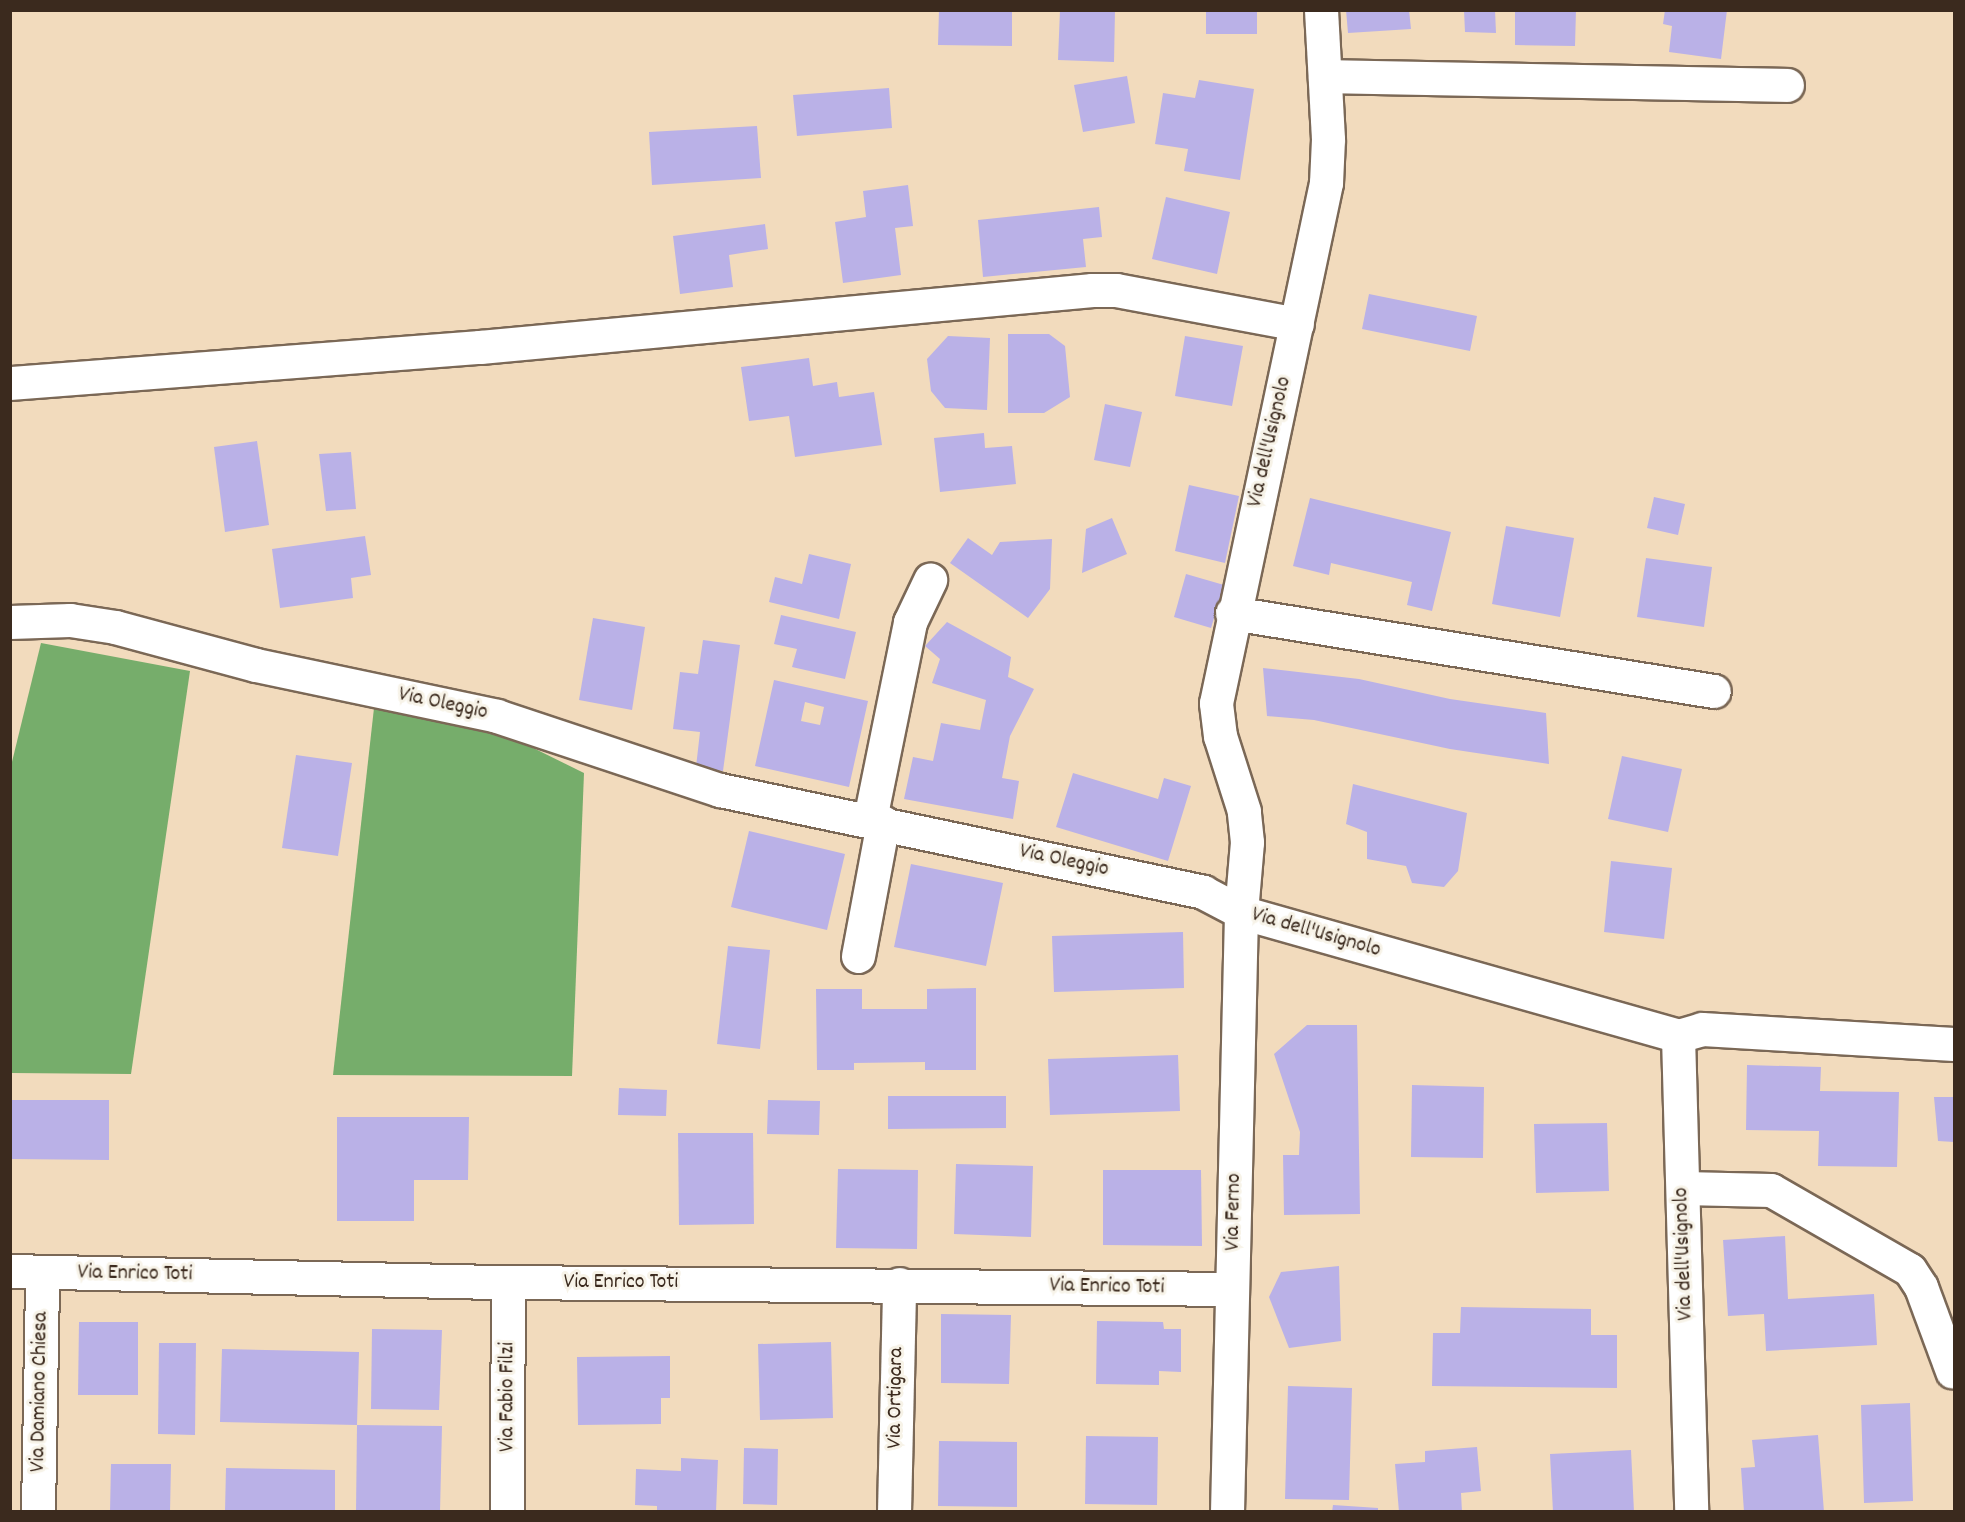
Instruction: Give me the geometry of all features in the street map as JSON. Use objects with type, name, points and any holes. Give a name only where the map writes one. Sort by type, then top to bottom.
[{"type":"street","name":"Via dell'Usignolo","points":[[1321,10],[1325,76],[1326,183],[1232,613],[1216,717],[1247,825],[1241,912],[1678,1036],[1691,1512]]},
{"type":"street","points":[[1325,76],[1787,85]]},
{"type":"street","points":[[10,383],[480,347],[1092,290],[1116,290],[1297,324]]},
{"type":"street","points":[[858,956],[876,821],[910,622],[930,580]]},
{"type":"street","points":[[1232,613],[1714,692]]},
{"type":"street","name":"Via Oleggio","points":[[10,622],[70,620],[115,627],[256,665],[524,723],[720,790],[876,821],[1203,892],[1241,912]]},
{"type":"street","name":"Via Ferno","points":[[1227,1512],[1241,912]]},
{"type":"street","points":[[1678,1036],[1702,1029],[1954,1044]]},
{"type":"street","points":[[1683,1188],[1771,1190],[1910,1270],[1921,1287],[1952,1371]]},
{"type":"street","name":"Via Enrico Toti","points":[[26,1272],[508,1282],[1232,1289]]},
{"type":"street","name":"Via Damiano Chiesa","points":[[26,1272],[38,1512]]},
{"type":"street","name":"Via Fabio Filzi","points":[[507,1512],[508,1282]]},
{"type":"street","name":"Via Ortigara","points":[[894,1512],[899,1284]]},
{"type":"green space","points":[[41,643],[190,671],[131,1074],[11,1073],[11,766]]},
{"type":"green space","points":[[374,708],[515,739],[584,773],[572,1076],[333,1075]]},
{"type":"building","points":[[939,10],[1012,10],[1012,46],[938,45]]},
{"type":"building","points":[[1060,10],[1115,10],[1114,62],[1058,60]]},
{"type":"building","points":[[1206,10],[1257,10],[1257,34],[1206,34]]},
{"type":"building","points":[[1346,10],[1409,10],[1411,29],[1348,33]]},
{"type":"building","points":[[1464,10],[1495,10],[1496,33],[1465,32]]},
{"type":"building","points":[[1515,10],[1576,10],[1575,46],[1515,45]]},
{"type":"building","points":[[1665,10],[1727,10],[1721,59],[1669,52],[1672,26],[1663,24]]},
{"type":"building","points":[[1127,76],[1135,123],[1083,132],[1074,85]]},
{"type":"building","points":[[1199,80],[1254,89],[1240,180],[1184,171],[1188,149],[1155,144],[1163,93],[1195,98]]},
{"type":"building","points":[[889,88],[892,128],[797,136],[793,95]]},
{"type":"building","points":[[757,126],[761,178],[652,185],[649,132]]},
{"type":"building","points":[[908,185],[913,226],[895,228],[901,275],[843,283],[835,222],[866,217],[863,191]]},
{"type":"building","points":[[1166,197],[1230,212],[1217,274],[1152,259]]},
{"type":"building","points":[[1099,207],[1102,237],[1083,239],[1086,267],[983,277],[978,220]]},
{"type":"building","points":[[765,224],[768,249],[729,255],[733,287],[680,294],[673,236]]},
{"type":"building","points":[[1369,294],[1477,316],[1470,351],[1362,329]]},
{"type":"building","points":[[1008,334],[1049,334],[1065,346],[1070,397],[1044,413],[1008,413]]},
{"type":"building","points":[[948,336],[990,338],[987,410],[945,408],[931,391],[927,359]]},
{"type":"building","points":[[1185,336],[1243,346],[1232,406],[1175,396]]},
{"type":"building","points":[[809,358],[813,386],[837,382],[839,397],[874,392],[882,445],[795,457],[789,416],[749,421],[741,367]]},
{"type":"building","points":[[1105,404],[1142,412],[1130,467],[1094,460]]},
{"type":"building","points":[[984,433],[985,448],[1012,446],[1016,484],[940,492],[934,438]]},
{"type":"building","points":[[257,441],[269,525],[225,532],[214,447]]},
{"type":"building","points":[[351,452],[356,509],[326,511],[319,454]]},
{"type":"building","points":[[1189,485],[1239,496],[1225,563],[1175,551]]},
{"type":"building","points":[[1654,497],[1685,504],[1678,535],[1647,528]]},
{"type":"building","points":[[1310,498],[1451,532],[1432,611],[1407,605],[1412,582],[1331,563],[1329,575],[1293,566]]},
{"type":"building","points":[[1112,518],[1127,554],[1082,573],[1086,529]]},
{"type":"building","points":[[1506,526],[1574,538],[1560,617],[1492,604]]},
{"type":"building","points":[[365,536],[371,575],[351,578],[353,598],[280,608],[272,549]]},
{"type":"building","points":[[968,538],[992,555],[1000,542],[1052,539],[1050,589],[1028,618],[950,563]]},
{"type":"building","points":[[809,554],[851,564],[839,619],[769,602],[775,577],[802,584]]},
{"type":"building","points":[[1646,558],[1712,567],[1704,627],[1637,617]]},
{"type":"building","points":[[1186,574],[1224,585],[1211,628],[1174,617]]},
{"type":"building","points":[[781,615],[856,632],[845,679],[792,667],[797,649],[774,644]]},
{"type":"building","points":[[593,618],[645,627],[632,710],[579,700]]},
{"type":"building","points":[[947,622],[1011,657],[1008,677],[1034,689],[1010,736],[1002,778],[1019,781],[1013,819],[904,799],[913,757],[933,761],[941,723],[980,730],[986,700],[932,683],[940,659],[925,646]]},
{"type":"building","points":[[703,640],[740,645],[723,771],[696,767],[700,732],[673,729],[680,672],[698,674]]},
{"type":"building","points":[[1263,668],[1359,679],[1450,699],[1546,713],[1549,764],[1450,749],[1314,720],[1267,716]]},
{"type":"building","points":[[774,680],[868,701],[849,787],[755,766]],"holes":[[[805,702],[824,707],[820,725],[801,721]]]},
{"type":"building","points":[[296,755],[352,763],[338,856],[282,848]]},
{"type":"building","points":[[1622,756],[1682,769],[1668,832],[1608,819]]},
{"type":"building","points":[[1073,773],[1158,799],[1164,778],[1191,786],[1168,861],[1056,827]]},
{"type":"building","points":[[1353,784],[1467,813],[1458,871],[1444,887],[1412,883],[1406,866],[1367,859],[1367,832],[1346,824]]},
{"type":"building","points":[[749,831],[845,854],[827,930],[731,907]]},
{"type":"building","points":[[1611,861],[1672,868],[1664,939],[1604,932]]},
{"type":"building","points":[[911,864],[1003,883],[986,966],[894,947]]},
{"type":"building","points":[[1183,932],[1184,988],[1054,992],[1052,936]]},
{"type":"building","points":[[728,946],[770,950],[760,1049],[717,1044]]},
{"type":"building","points":[[976,988],[976,1070],[925,1070],[925,1062],[854,1063],[854,1070],[817,1070],[816,989],[862,989],[862,1009],[927,1009],[927,989]]},
{"type":"building","points":[[1307,1025],[1357,1025],[1360,1214],[1284,1215],[1283,1155],[1299,1155],[1300,1132],[1274,1054]]},
{"type":"building","points":[[1178,1055],[1180,1111],[1050,1115],[1048,1059]]},
{"type":"building","points":[[1747,1065],[1821,1067],[1820,1091],[1899,1092],[1897,1167],[1818,1166],[1819,1131],[1746,1130]]},
{"type":"building","points":[[1412,1085],[1484,1087],[1483,1158],[1411,1157]]},
{"type":"building","points":[[619,1088],[667,1090],[666,1116],[618,1115]]},
{"type":"building","points":[[888,1096],[1006,1096],[1006,1128],[888,1129]]},
{"type":"building","points":[[1934,1097],[1954,1097],[1954,1142],[1938,1141]]},
{"type":"building","points":[[10,1100],[109,1100],[109,1160],[10,1159]]},
{"type":"building","points":[[768,1100],[820,1101],[819,1135],[767,1134]]},
{"type":"building","points":[[337,1117],[469,1117],[468,1180],[414,1180],[414,1221],[337,1221]]},
{"type":"building","points":[[1607,1123],[1609,1191],[1536,1193],[1534,1124]]},
{"type":"building","points":[[678,1133],[753,1133],[754,1224],[679,1225]]},
{"type":"building","points":[[956,1164],[1033,1166],[1031,1237],[954,1234]]},
{"type":"building","points":[[838,1169],[918,1170],[917,1249],[836,1248]]},
{"type":"building","points":[[1103,1170],[1201,1170],[1202,1246],[1103,1245]]},
{"type":"building","points":[[1785,1236],[1788,1299],[1874,1294],[1877,1345],[1766,1351],[1764,1314],[1728,1316],[1723,1240]]},
{"type":"building","points":[[1339,1266],[1341,1341],[1289,1348],[1269,1297],[1281,1272]]},
{"type":"building","points":[[1461,1307],[1591,1309],[1591,1335],[1617,1335],[1617,1388],[1432,1386],[1433,1333],[1460,1333]]},
{"type":"building","points":[[941,1314],[1011,1315],[1009,1384],[941,1383]]},
{"type":"building","points":[[1097,1321],[1163,1322],[1164,1329],[1181,1329],[1181,1372],[1159,1371],[1159,1385],[1096,1384]]},
{"type":"building","points":[[79,1322],[138,1322],[138,1395],[78,1395]]},
{"type":"building","points":[[372,1329],[442,1330],[439,1410],[371,1409]]},
{"type":"building","points":[[831,1342],[833,1418],[760,1420],[758,1344]]},
{"type":"building","points":[[159,1343],[196,1343],[195,1435],[158,1434]]},
{"type":"building","points":[[222,1349],[359,1352],[357,1425],[220,1422]]},
{"type":"building","points":[[670,1356],[670,1398],[661,1398],[661,1424],[578,1425],[577,1357]]},
{"type":"building","points":[[1288,1386],[1352,1388],[1349,1500],[1285,1499]]},
{"type":"building","points":[[1910,1403],[1913,1501],[1864,1503],[1861,1405]]},
{"type":"building","points":[[357,1425],[442,1426],[440,1512],[356,1512]]},
{"type":"building","points":[[1818,1435],[1824,1512],[1744,1512],[1741,1468],[1755,1467],[1752,1440]]},
{"type":"building","points":[[1086,1436],[1158,1437],[1157,1505],[1085,1504]]},
{"type":"building","points":[[939,1441],[1017,1442],[1017,1507],[938,1506]]},
{"type":"building","points":[[1477,1447],[1481,1491],[1461,1493],[1462,1512],[1399,1512],[1395,1464],[1425,1462],[1425,1451]]},
{"type":"building","points":[[744,1448],[778,1449],[777,1505],[743,1504]]},
{"type":"building","points":[[1631,1450],[1634,1512],[1553,1512],[1550,1454]]},
{"type":"building","points":[[681,1458],[718,1460],[716,1512],[657,1512],[657,1506],[635,1505],[636,1469],[681,1471]]},
{"type":"building","points":[[111,1464],[171,1464],[170,1512],[110,1512]]},
{"type":"building","points":[[226,1468],[335,1470],[335,1512],[225,1512]]},
{"type":"building","points":[[1333,1505],[1378,1508],[1378,1512],[1332,1512]]}]
